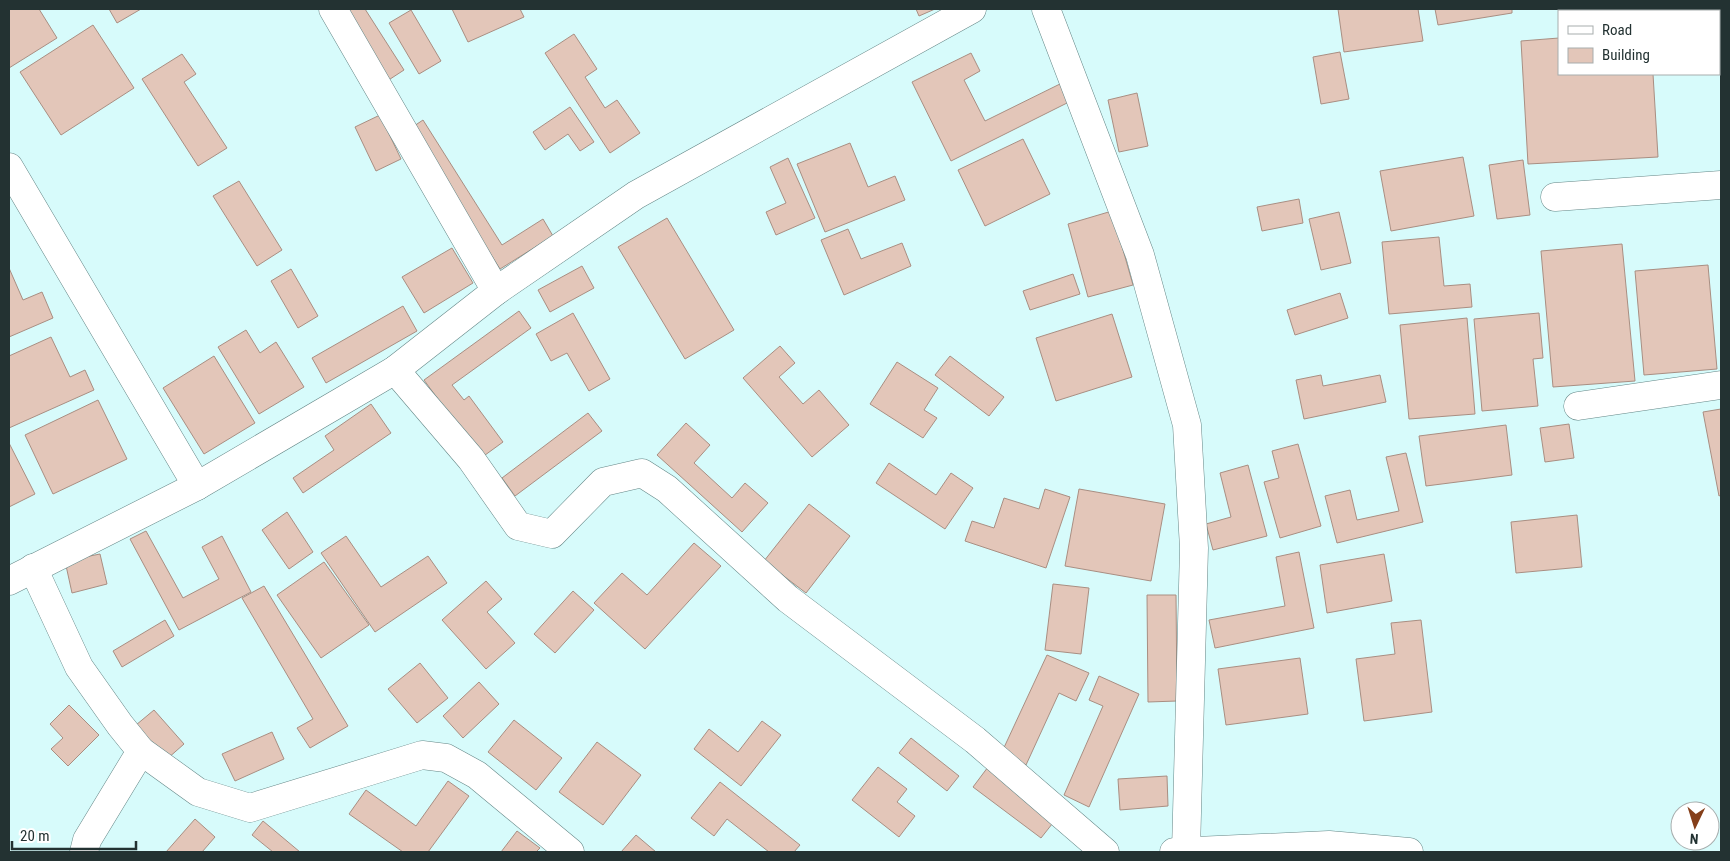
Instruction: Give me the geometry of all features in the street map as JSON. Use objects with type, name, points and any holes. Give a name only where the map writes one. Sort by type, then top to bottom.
[{"type":"street","points":[[333,9],[496,291]]},
{"type":"street","points":[[9,581],[197,486],[395,370],[496,291],[636,195],[972,9]]},
{"type":"street","points":[[1046,9],[1140,255],[1186,425],[1194,548],[1180,852],[1329,845],[1409,852]]},
{"type":"street","points":[[9,167],[197,486]]},
{"type":"street","points":[[1555,197],[1721,185]]},
{"type":"street","points":[[395,370],[471,459],[518,526],[552,534],[603,482],[642,473],[668,489],[788,599],[975,740],[1105,852]]},
{"type":"street","points":[[1578,406],[1721,385]]},
{"type":"street","points":[[33,568],[79,667],[141,751],[198,792],[250,808],[422,755],[446,758],[477,775],[570,852]]},
{"type":"street","points":[[84,852],[88,840],[141,751]]},
{"type":"building","points":[[9,9],[39,9],[57,38],[9,68]]},
{"type":"building","points":[[109,9],[141,9],[117,23]]},
{"type":"building","points":[[337,9],[365,9],[404,70],[384,83]]},
{"type":"building","points":[[452,9],[520,9],[524,17],[468,42]]},
{"type":"building","points":[[916,9],[935,9],[919,16]]},
{"type":"building","points":[[1338,9],[1418,9],[1423,41],[1344,52]]},
{"type":"building","points":[[1435,9],[1512,9],[1512,13],[1438,25]]},
{"type":"building","points":[[1632,9],[1709,9],[1709,10]]},
{"type":"building","points":[[411,10],[441,61],[419,74],[389,23]]},
{"type":"building","points":[[93,25],[134,88],[61,135],[20,72]]},
{"type":"building","points":[[574,34],[597,69],[585,77],[605,108],[617,100],[640,133],[610,153],[545,53]]},
{"type":"building","points":[[1558,38],[1558,75],[1653,75],[1658,157],[1528,164],[1521,41]]},
{"type":"building","points":[[1340,52],[1349,99],[1321,104],[1313,57]]},
{"type":"building","points":[[971,53],[980,71],[964,80],[985,121],[1066,81],[1075,99],[951,161],[912,82]]},
{"type":"building","points":[[182,54],[196,74],[184,82],[227,148],[198,166],[142,79]]},
{"type":"building","points":[[1137,93],[1148,146],[1119,152],[1108,100]]},
{"type":"building","points":[[570,107],[594,142],[580,151],[568,134],[545,150],[533,132]]},
{"type":"building","points":[[380,115],[401,159],[376,171],[355,127]]},
{"type":"building","points":[[423,120],[502,245],[543,219],[553,236],[500,269],[411,128]]},
{"type":"building","points":[[1023,139],[1050,194],[985,226],[958,170]]},
{"type":"building","points":[[850,143],[868,187],[895,176],[905,200],[825,232],[797,164]]},
{"type":"building","points":[[1463,157],[1474,216],[1391,231],[1380,171]]},
{"type":"building","points":[[788,158],[815,218],[776,235],[766,212],[786,203],[770,167]]},
{"type":"building","points":[[1523,160],[1530,215],[1497,219],[1489,165]]},
{"type":"building","points":[[239,181],[282,250],[257,266],[213,196]]},
{"type":"building","points":[[1299,199],[1303,223],[1262,231],[1257,207]]},
{"type":"building","points":[[1112,211],[1133,285],[1088,297],[1068,224]]},
{"type":"building","points":[[1339,212],[1351,263],[1321,270],[1309,219]]},
{"type":"building","points":[[667,218],[734,330],[685,359],[618,247]]},
{"type":"building","points":[[848,229],[861,259],[902,243],[911,266],[844,295],[821,240]]},
{"type":"building","points":[[1439,237],[1444,286],[1470,284],[1472,307],[1389,314],[1382,242]]},
{"type":"building","points":[[1622,244],[1635,381],[1553,387],[1541,251]]},
{"type":"building","points":[[452,248],[473,283],[424,313],[402,277]]},
{"type":"building","points":[[1708,265],[1717,369],[1644,375],[1635,271]]},
{"type":"building","points":[[582,266],[594,288],[550,312],[538,290]]},
{"type":"building","points":[[9,268],[23,300],[42,292],[53,318],[9,337]]},
{"type":"building","points":[[291,269],[318,316],[298,328],[271,281]]},
{"type":"building","points":[[1073,274],[1080,294],[1030,310],[1023,291]]},
{"type":"building","points":[[1340,293],[1348,318],[1295,335],[1287,310]]},
{"type":"building","points":[[403,306],[417,331],[326,383],[312,358]]},
{"type":"building","points":[[519,311],[531,328],[452,385],[464,400],[469,396],[503,442],[481,458],[424,380]]},
{"type":"building","points":[[573,313],[610,379],[589,391],[567,353],[551,361],[536,334]]},
{"type":"building","points":[[1539,313],[1543,358],[1533,359],[1538,406],[1482,411],[1474,319]]},
{"type":"building","points":[[1112,314],[1132,377],[1056,401],[1036,338]]},
{"type":"building","points":[[1467,318],[1475,414],[1409,419],[1400,325]]},
{"type":"building","points":[[246,330],[260,353],[276,342],[304,387],[259,414],[218,347]]},
{"type":"building","points":[[51,337],[70,377],[85,370],[94,390],[9,428],[9,356]]},
{"type":"building","points":[[780,346],[795,363],[779,377],[803,404],[819,390],[849,425],[812,457],[743,378]]},
{"type":"building","points":[[214,356],[255,423],[204,454],[163,388]]},
{"type":"building","points":[[950,356],[1004,397],[989,416],[935,375]]},
{"type":"building","points":[[897,362],[938,388],[924,410],[937,418],[923,438],[870,404]]},
{"type":"building","points":[[1321,375],[1323,386],[1380,375],[1386,402],[1304,419],[1296,380]]},
{"type":"building","points":[[98,400],[127,459],[53,494],[25,435]]},
{"type":"building","points":[[371,404],[391,433],[303,493],[293,478],[334,450],[325,436]]},
{"type":"building","points":[[1721,409],[1721,495],[1719,496],[1703,412]]},
{"type":"building","points":[[588,413],[602,431],[515,496],[502,478]]},
{"type":"building","points":[[686,423],[710,445],[694,463],[732,498],[745,483],[768,503],[742,532],[657,455]]},
{"type":"building","points":[[1569,424],[1574,458],[1545,462],[1540,428]]},
{"type":"building","points":[[1506,425],[1512,475],[1426,486],[1419,436]]},
{"type":"building","points":[[9,443],[35,494],[9,507]]},
{"type":"building","points":[[1298,444],[1321,526],[1280,538],[1264,482],[1279,478],[1272,451]]},
{"type":"building","points":[[1406,453],[1423,522],[1337,543],[1325,496],[1350,490],[1357,520],[1399,511],[1386,457]]},
{"type":"building","points":[[889,463],[936,495],[951,473],[973,488],[945,529],[876,483]]},
{"type":"building","points":[[1248,465],[1267,536],[1213,550],[1206,524],[1231,517],[1220,473]]},
{"type":"building","points":[[1045,489],[1070,497],[1046,568],[965,541],[972,521],[994,528],[1004,498],[1039,509]]},
{"type":"building","points":[[1079,489],[1165,504],[1151,581],[1065,566]]},
{"type":"building","points":[[809,504],[850,536],[806,593],[764,561]]},
{"type":"building","points":[[287,512],[313,552],[289,569],[262,530]]},
{"type":"building","points":[[1577,515],[1582,567],[1516,573],[1511,522]]},
{"type":"building","points":[[146,531],[183,598],[219,579],[202,547],[222,536],[251,592],[179,630],[130,539]]},
{"type":"building","points":[[346,536],[381,587],[428,556],[447,583],[375,632],[321,553]]},
{"type":"building","points":[[694,543],[721,566],[645,649],[594,603],[622,573],[647,595]]},
{"type":"building","points":[[1299,552],[1314,628],[1215,648],[1209,620],[1285,606],[1276,557]]},
{"type":"building","points":[[100,554],[107,584],[72,593],[65,561]]},
{"type":"building","points":[[1384,554],[1392,601],[1327,613],[1320,565]]},
{"type":"building","points":[[324,562],[369,625],[321,658],[277,595]]},
{"type":"building","points":[[486,581],[502,599],[487,612],[515,643],[486,669],[442,620]]},
{"type":"building","points":[[1053,584],[1089,588],[1081,654],[1045,650]]},
{"type":"building","points":[[264,586],[348,726],[310,748],[297,728],[313,719],[242,598]]},
{"type":"building","points":[[573,591],[594,610],[555,653],[534,634]]},
{"type":"building","points":[[1147,595],[1176,595],[1177,701],[1148,702]]},
{"type":"building","points":[[165,620],[174,636],[122,667],[113,651]]},
{"type":"building","points":[[1421,620],[1432,712],[1364,721],[1356,659],[1395,654],[1391,623]]},
{"type":"building","points":[[1047,655],[1089,673],[1076,701],[1059,693],[1026,765],[1001,754]]},
{"type":"building","points":[[1300,658],[1308,714],[1226,725],[1218,669]]},
{"type":"building","points":[[420,663],[448,698],[417,723],[388,689]]},
{"type":"building","points":[[1099,676],[1139,694],[1089,807],[1064,795],[1103,706],[1089,700]]},
{"type":"building","points":[[479,682],[499,704],[463,738],[443,716]]},
{"type":"building","points":[[69,705],[99,735],[68,766],[51,749],[63,738],[50,724]]},
{"type":"building","points":[[154,710],[184,744],[167,759],[136,725]]},
{"type":"building","points":[[514,720],[562,758],[536,790],[488,752]]},
{"type":"building","points":[[762,721],[781,735],[741,786],[694,749],[709,729],[738,752]]},
{"type":"building","points":[[272,732],[284,759],[235,781],[222,754]]},
{"type":"building","points":[[911,738],[959,776],[947,791],[899,753]]},
{"type":"building","points":[[597,742],[641,775],[603,825],[559,792]]},
{"type":"building","points":[[878,767],[907,789],[897,802],[915,816],[899,837],[852,800]]},
{"type":"building","points":[[988,767],[1056,819],[1041,838],[973,787]]},
{"type":"building","points":[[1167,776],[1168,806],[1120,810],[1118,779]]},
{"type":"building","points":[[448,781],[469,796],[428,852],[403,852],[349,814],[366,790],[416,826]]},
{"type":"building","points":[[720,782],[800,845],[794,852],[769,852],[727,819],[714,836],[691,818]]},
{"type":"building","points":[[195,819],[215,837],[202,852],[166,852]]},
{"type":"building","points":[[263,821],[300,852],[273,852],[252,835]]},
{"type":"building","points":[[517,831],[540,848],[536,852],[501,852]]},
{"type":"building","points":[[636,835],[656,852],[621,852]]}]
